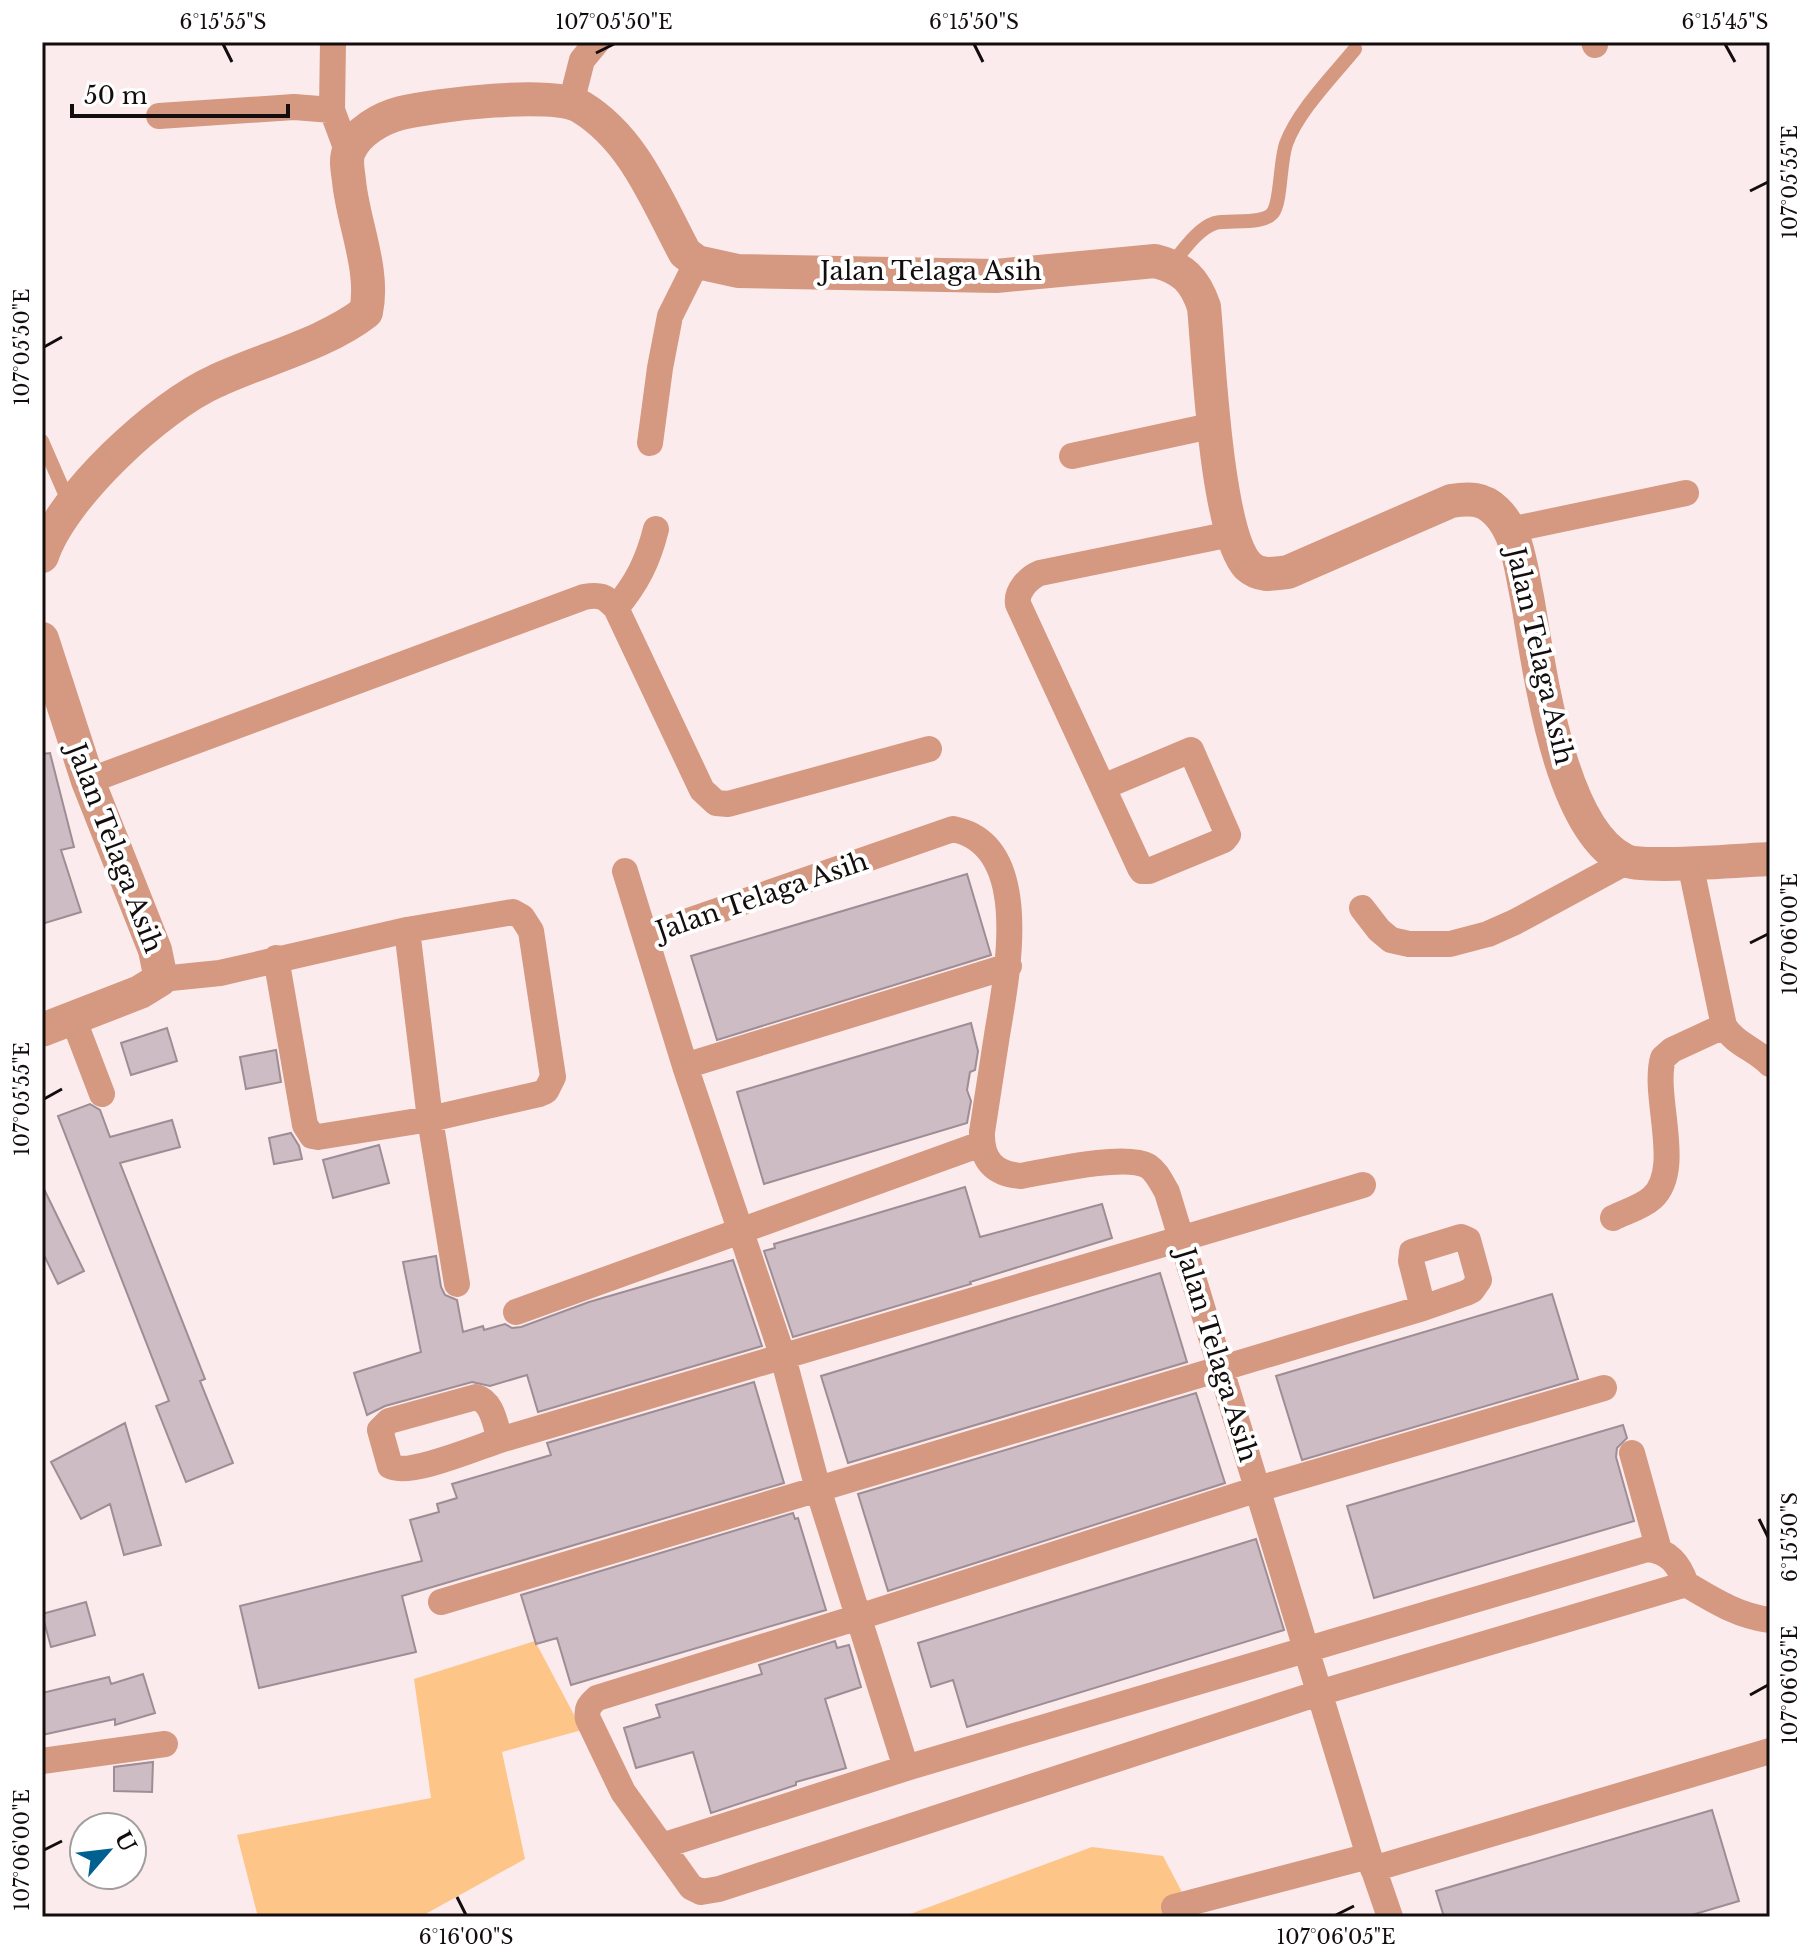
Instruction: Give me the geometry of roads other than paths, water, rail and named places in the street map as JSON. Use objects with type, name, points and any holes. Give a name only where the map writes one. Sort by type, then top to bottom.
[{"type":"street","points":[[42,556],[69,505],[112,459],[167,411],[212,383],[339,330],[366,312],[368,284],[350,195],[348,153],[332,110],[333,42]]},
{"type":"street","points":[[571,103],[582,60],[597,42]]},
{"type":"street","points":[[348,153],[359,133],[399,113],[519,97],[579,105],[615,134],[635,160],[685,253],[697,262],[670,316],[650,443]]},
{"type":"street","points":[[159,116],[294,107],[332,110]]},
{"type":"street","name":"Jalan Telaga Asih","points":[[697,262],[738,271],[996,276],[1155,261],[1187,274],[1198,289],[1204,307],[1215,425],[1231,534],[1238,552],[1250,568],[1262,575],[1288,572],[1451,501],[1469,498],[1483,502],[1497,512],[1510,530],[1520,562],[1560,755],[1580,811],[1604,846],[1626,862]]},
{"type":"street","points":[[1072,456],[1215,425]]},
{"type":"street","points":[[1510,530],[1686,493]]},
{"type":"street","points":[[616,608],[634,586],[649,559],[656,529]]},
{"type":"street","points":[[1103,787],[1191,750],[1228,835],[1224,840],[1143,872],[1103,787],[1018,604],[1018,594],[1029,580],[1040,573],[1231,534]]},
{"type":"street","points":[[88,781],[599,594],[616,608],[702,790],[716,803],[728,804],[929,749]]},
{"type":"street","name":"Jalan Telaga Asih","points":[[42,639],[88,781],[155,950],[161,979],[140,992],[58,1024]]},
{"type":"street","name":"Jalan Telaga Asih","points":[[906,1768],[818,1489],[783,1357],[685,1066],[645,936],[953,829],[979,838],[989,849],[998,865],[1009,914],[1009,966],[981,1144],[987,1161],[1005,1175],[1021,1176],[1126,1160],[1146,1165],[1158,1175],[1167,1192],[1305,1649],[1390,1917]]},
{"type":"street","points":[[1362,908],[1391,940],[1409,944],[1450,944],[1488,934],[1515,922],[1626,862],[1770,859]]},
{"type":"street","points":[[1690,863],[1724,1026],[1731,1038],[1761,1055],[1770,1064]]},
{"type":"street","points":[[625,871],[645,936]]},
{"type":"street","points":[[161,979],[220,973],[276,958],[507,911],[522,917],[531,931],[553,1077],[546,1091],[539,1094],[430,1119],[312,1136],[305,1125],[276,958]]},
{"type":"street","points":[[407,930],[430,1119],[457,1284]]},
{"type":"street","points":[[685,1066],[1009,966]]},
{"type":"street","points":[[58,1024],[102,1094]]},
{"type":"street","points":[[1613,1218],[1650,1200],[1659,1190],[1666,1173],[1660,1083],[1663,1058],[1672,1050],[1724,1026]]},
{"type":"street","points":[[516,1312],[981,1144]]},
{"type":"street","points":[[500,1440],[1363,1185]]},
{"type":"street","points":[[441,1602],[1423,1308]]},
{"type":"street","points":[[1604,1388],[1258,1489],[597,1698],[589,1704],[588,1719],[623,1792],[691,1887],[701,1892],[719,1889],[1319,1693],[1686,1584]]},
{"type":"street","points":[[1632,1453],[1659,1550]]},
{"type":"street","points":[[662,1846],[906,1768],[1647,1549],[1659,1550],[1680,1567],[1686,1584],[1741,1614],[1770,1620]]},
{"type":"street","points":[[42,1761],[165,1744]]},
{"type":"street","points":[[1174,1907],[1371,1863],[1770,1751]]},
{"type":"lane","points":[[1171,265],[1206,228],[1216,223],[1258,220],[1274,211],[1281,164],[1294,128],[1355,49]]},
{"type":"lane","points":[[42,441],[45,463],[69,505]]}]
